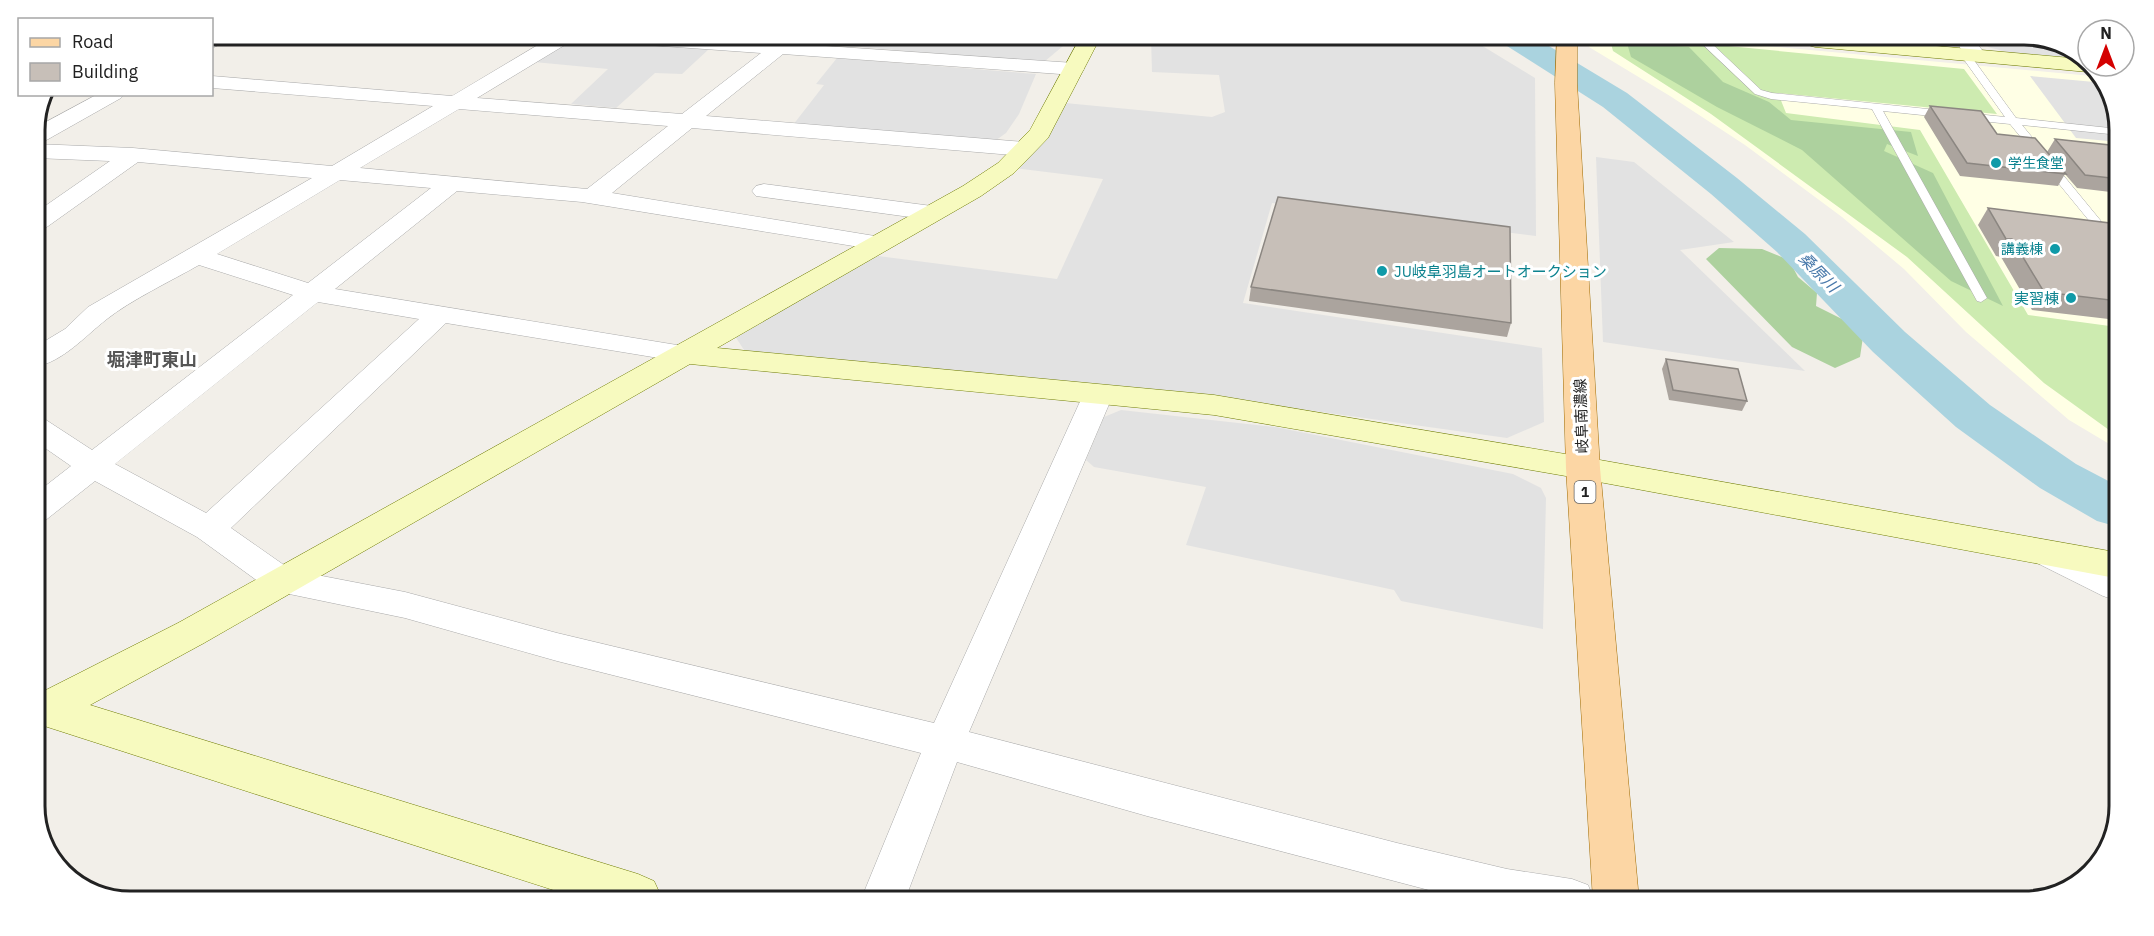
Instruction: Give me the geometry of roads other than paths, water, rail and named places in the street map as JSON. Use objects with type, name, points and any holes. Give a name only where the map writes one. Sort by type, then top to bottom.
[{"type":"main road","name":"岐阜南濃線","points":[[1567,45],[1566,83],[1583,468],[1615,891]]},
{"type":"street","points":[[45,353],[75,334],[99,313],[338,174],[381,145],[551,45]]},
{"type":"street","points":[[593,196],[783,45]]},
{"type":"street","points":[[819,45],[1074,69]]},
{"type":"street","points":[[45,706],[191,633],[972,191],[1005,168],[1040,133],[1086,45]]},
{"type":"street","points":[[1883,45],[1969,50],[2076,64]]},
{"type":"street","points":[[213,82],[1024,149]]},
{"type":"street","points":[[45,132],[110,96]]},
{"type":"street","points":[[45,151],[133,155],[593,196],[878,243]]},
{"type":"street","points":[[45,217],[133,155]]},
{"type":"street","points":[[45,503],[454,182]]},
{"type":"street","points":[[764,191],[932,213]]},
{"type":"street","points":[[197,256],[313,293],[683,354],[1214,405],[1583,468],[2109,564]]},
{"type":"street","points":[[209,529],[440,314]]},
{"type":"street","points":[[886,891],[945,742],[1098,395]]},
{"type":"street","points":[[45,434],[93,466],[209,529],[282,581],[405,604],[557,647],[945,742],[1147,798],[1514,891]]},
{"type":"street","points":[[2048,553],[2109,584]]},
{"type":"street","points":[[45,712],[622,891]]},
{"type":"lane","points":[[1707,45],[1758,92],[1771,96],[2109,131]]},
{"type":"lane","points":[[1969,50],[2013,121],[2104,232]]},
{"type":"lane","points":[[1876,107],[1981,298]]},
{"type":"waterway","name":"桑原川","points":[[1526,45],[1615,100],[1724,186],[1791,243],[1889,342],[1973,416],[2058,476],[2109,504]]},
{"type":"place","name":"学生食堂","points":[[1996,163]]},
{"type":"place","name":"講義棟","points":[[2055,249]]},
{"type":"place","name":"JU岐阜羽島オートオークション","points":[[1382,271]]},
{"type":"place","name":"実習棟","points":[[2071,298]]},
{"type":"district","name":"堀津町東山","points":[[152,359]]}]
